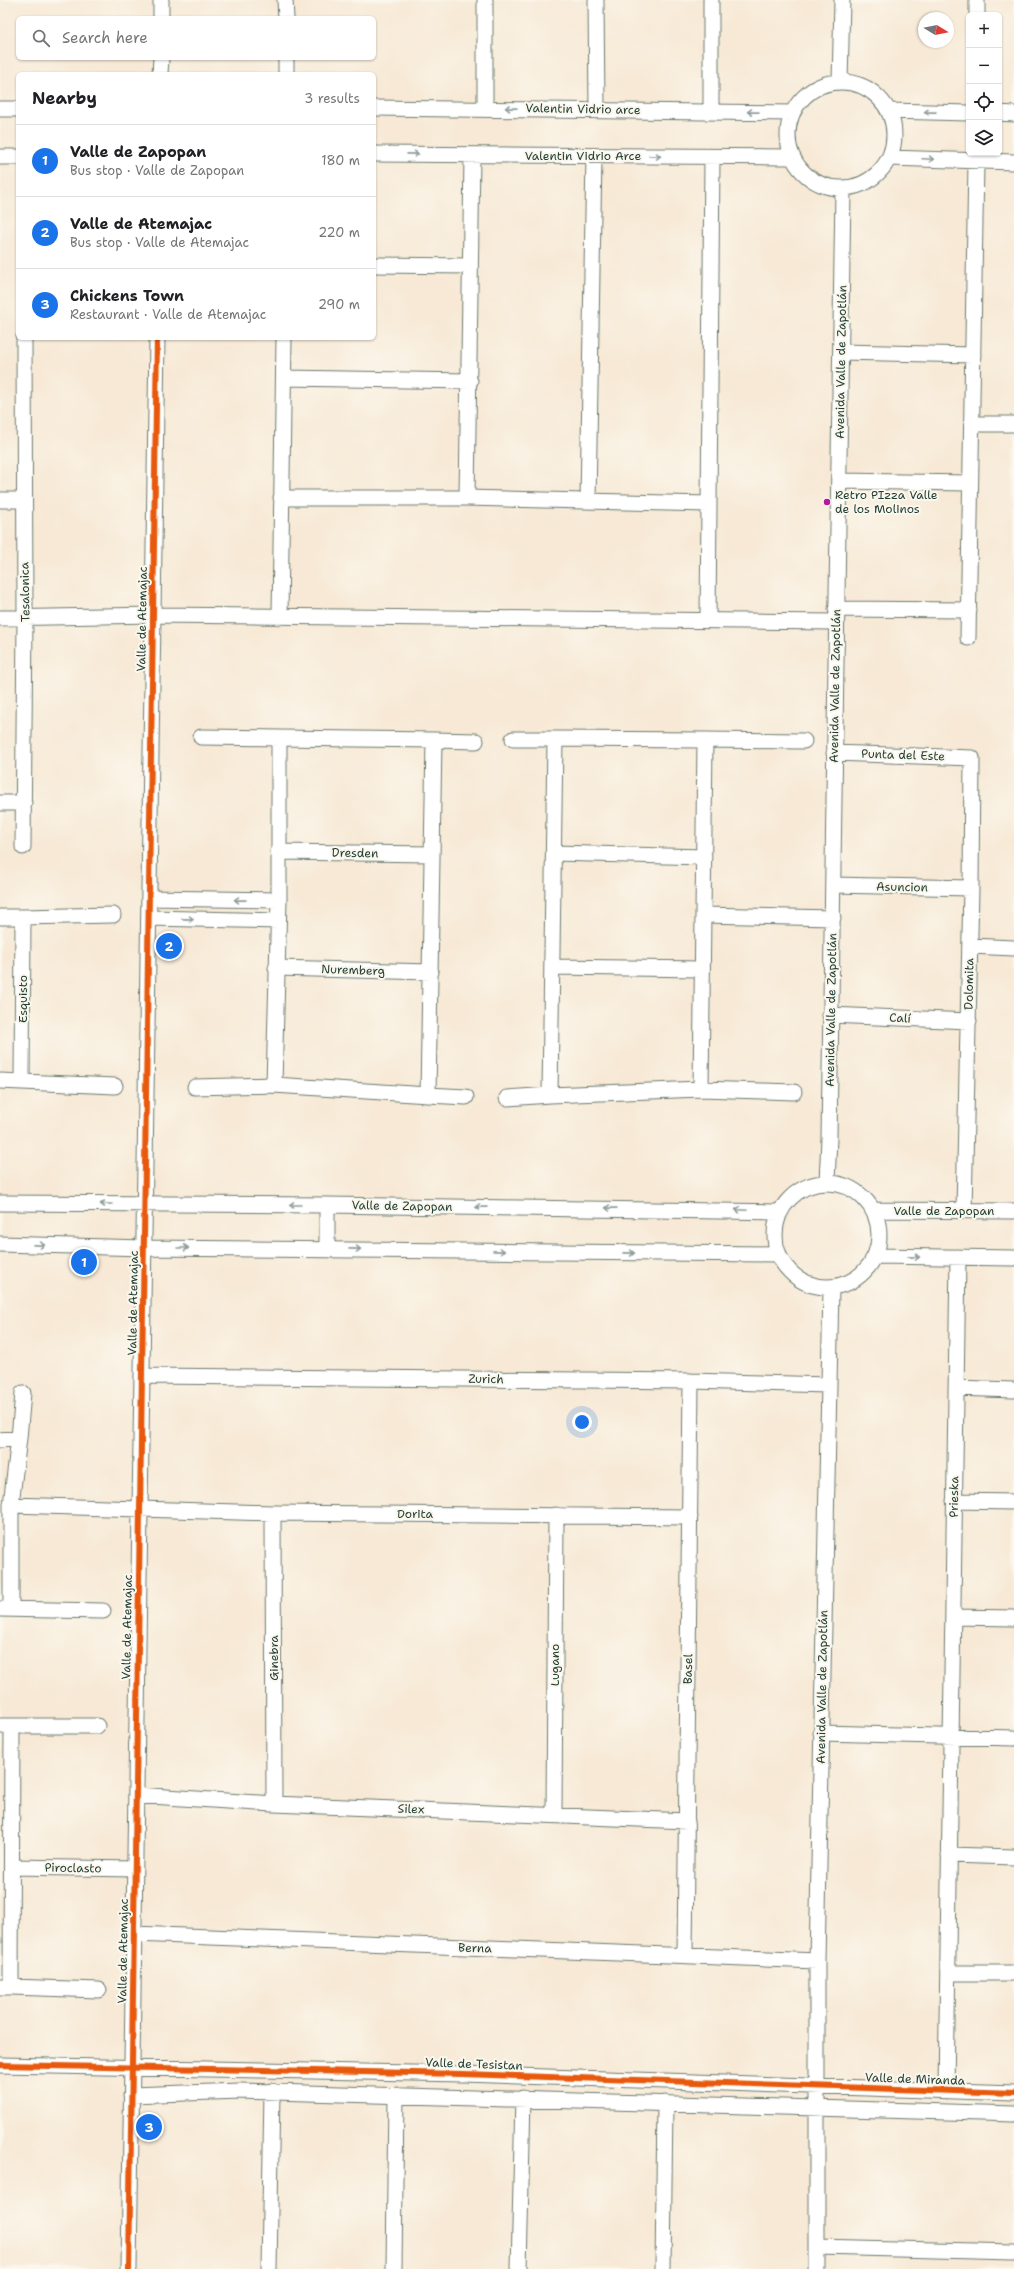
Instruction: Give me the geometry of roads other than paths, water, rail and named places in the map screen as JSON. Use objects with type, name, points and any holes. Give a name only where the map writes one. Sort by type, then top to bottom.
[{"type":"street","points":[[161,16],[162,0]]},
{"type":"street","points":[[285,0],[286,16]]},
{"type":"street","points":[[485,0],[485,108]]},
{"type":"street","points":[[596,0],[597,109]]},
{"type":"street","points":[[711,0],[711,112]]},
{"type":"street","points":[[840,82],[842,0]]},
{"type":"street","points":[[977,0],[977,12]]},
{"type":"street","points":[[160,72],[161,60]]},
{"type":"street","points":[[286,60],[286,72]]},
{"type":"street","points":[[840,82],[855,83],[869,89],[881,99],[889,111],[894,126],[894,142],[889,158],[882,170],[871,180],[858,186],[843,189],[828,187],[813,181],[801,170],[792,157],[788,142],[788,127],[792,113],[801,100],[812,90],[825,84],[840,82]]},
{"type":"street","name":"Valentin Vidrio arce","points":[[376,108],[597,109],[792,113]]},
{"type":"street","points":[[0,109],[16,109]]},
{"type":"street","points":[[889,111],[966,113]]},
{"type":"street","points":[[1002,114],[1014,114]]},
{"type":"street","name":"Valentin Vidrio Arce","points":[[376,154],[792,157]]},
{"type":"street","points":[[467,498],[470,380],[472,155]]},
{"type":"street","points":[[588,501],[594,156]]},
{"type":"street","points":[[0,157],[16,157]]},
{"type":"street","points":[[708,621],[712,157]]},
{"type":"street","points":[[889,158],[976,162],[1014,162]]},
{"type":"street","points":[[968,638],[976,162]]},
{"type":"street","name":"Avenida Valle de Zapotlán","points":[[827,1182],[830,1138],[830,1015],[833,918],[834,752],[843,189]]},
{"type":"street","points":[[376,265],[470,266]]},
{"type":"street","name":"Tesalonica","points":[[23,847],[25,618],[23,500],[24,340]]},
{"type":"street","name":"Valle de Atemajac","points":[[129,2269],[157,340]]},
{"type":"street","points":[[280,617],[284,340]]},
{"type":"street","points":[[841,352],[973,355]]},
{"type":"street","points":[[284,378],[470,380]]},
{"type":"street","points":[[972,424],[1014,424]]},
{"type":"street","points":[[839,481],[970,483]]},
{"type":"street","points":[[281,498],[467,498],[708,504]]},
{"type":"street","points":[[0,500],[23,500]]},
{"type":"street","points":[[0,618],[153,615],[708,621],[968,610]]},
{"type":"street","points":[[201,737],[476,741]]},
{"type":"street","points":[[274,1085],[279,900],[279,738]]},
{"type":"street","points":[[513,739],[804,741]]},
{"type":"street","points":[[550,1095],[553,967],[555,739]]},
{"type":"street","points":[[428,1095],[434,740]]},
{"type":"street","points":[[701,1089],[705,740]]},
{"type":"street","name":"Punta del Este","points":[[834,752],[972,758]]},
{"type":"street","name":"Dolomita","points":[[964,1211],[969,1021],[972,758]]},
{"type":"street","points":[[0,803],[24,803]]},
{"type":"street","name":"Dresden","points":[[278,852],[432,854]]},
{"type":"street","points":[[554,853],[704,857]]},
{"type":"street","name":"Asuncion","points":[[833,885],[971,888]]},
{"type":"street","points":[[150,898],[279,900]]},
{"type":"street","points":[[0,917],[113,915]]},
{"type":"street","points":[[703,916],[833,918]]},
{"type":"street","name":"Esquisto","points":[[22,1082],[23,917]]},
{"type":"street","points":[[149,918],[278,921]]},
{"type":"street","points":[[970,946],[1014,948]]},
{"type":"street","points":[[553,967],[702,970]]},
{"type":"street","name":"Nuremberg","points":[[276,968],[431,972]]},
{"type":"street","name":"Calí","points":[[830,1015],[969,1021]]},
{"type":"street","points":[[0,1081],[115,1086]]},
{"type":"street","points":[[195,1087],[274,1085],[466,1097]]},
{"type":"street","points":[[507,1098],[701,1089],[794,1092]]},
{"type":"street","points":[[827,1182],[845,1186],[862,1195],[874,1210],[879,1225],[879,1241],[875,1256],[865,1272],[850,1282],[831,1288],[810,1285],[791,1273],[778,1254],[775,1233],[780,1212],[792,1196],[808,1186],[827,1182]]},
{"type":"street","name":"Valle de Zapopan","points":[[0,1203],[327,1205],[780,1212]]},
{"type":"street","points":[[327,1205],[327,1249]]},
{"type":"street","name":"Valle de Zapopan","points":[[874,1210],[1014,1211]]},
{"type":"street","points":[[0,1244],[144,1248],[778,1254]]},
{"type":"street","points":[[875,1256],[1014,1258]]},
{"type":"street","name":"Prieska","points":[[946,2091],[958,1257]]},
{"type":"street","name":"Avenida Valle de Zapotlán","points":[[817,2269],[817,1961],[831,1288]]},
{"type":"street","name":"Zurich","points":[[143,1376],[691,1381],[828,1385]]},
{"type":"street","name":"Basel","points":[[685,1956],[691,1381]]},
{"type":"street","points":[[956,1388],[1014,1390]]},
{"type":"street","points":[[23,1393],[11,1505],[6,1609],[103,1611]]},
{"type":"street","points":[[0,1440],[19,1438]]},
{"type":"street","points":[[954,1501],[1014,1502]]},
{"type":"street","name":"Dorita","points":[[11,1505],[273,1513],[690,1517]]},
{"type":"street","name":"Ginebra","points":[[273,1513],[274,1804]]},
{"type":"street","name":"Lugano","points":[[554,1815],[556,1515]]},
{"type":"street","points":[[953,1617],[1014,1618]]},
{"type":"street","points":[[97,1726],[6,1726],[6,1842],[12,1867],[5,1987],[99,1990]]},
{"type":"street","points":[[822,1732],[951,1738],[1014,1738]]},
{"type":"street","name":"Silex","points":[[136,1795],[274,1804],[687,1821]]},
{"type":"street","points":[[949,1855],[1014,1857]]},
{"type":"street","name":"Piroclasto","points":[[12,1867],[135,1869]]},
{"type":"street","name":"Berna","points":[[134,1934],[817,1961]]},
{"type":"street","points":[[948,1973],[1014,1973]]},
{"type":"street","name":"Valle de Tesistan","points":[[0,2065],[463,2074],[816,2087]]},
{"type":"street","name":"Valle de Miranda","points":[[816,2087],[1014,2093]]},
{"type":"street","points":[[131,2095],[240,2091],[523,2098],[1014,2114]]},
{"type":"street","points":[[269,2269],[272,2092]]},
{"type":"street","points":[[394,2269],[396,2095]]},
{"type":"street","points":[[519,2269],[523,2098]]},
{"type":"street","points":[[663,2269],[665,2103]]},
{"type":"street","points":[[817,2247],[1014,2252]]},
{"type":"place","name":"Retro PIzza Valle de los Molinos","points":[[827,502]]},
{"type":"place","name":"Valle de Atemajac","points":[[169,946]]},
{"type":"place","name":"Valle de Zapopan","points":[[84,1262]]},
{"type":"place","name":"Chickens Town","points":[[149,2127]]}]
